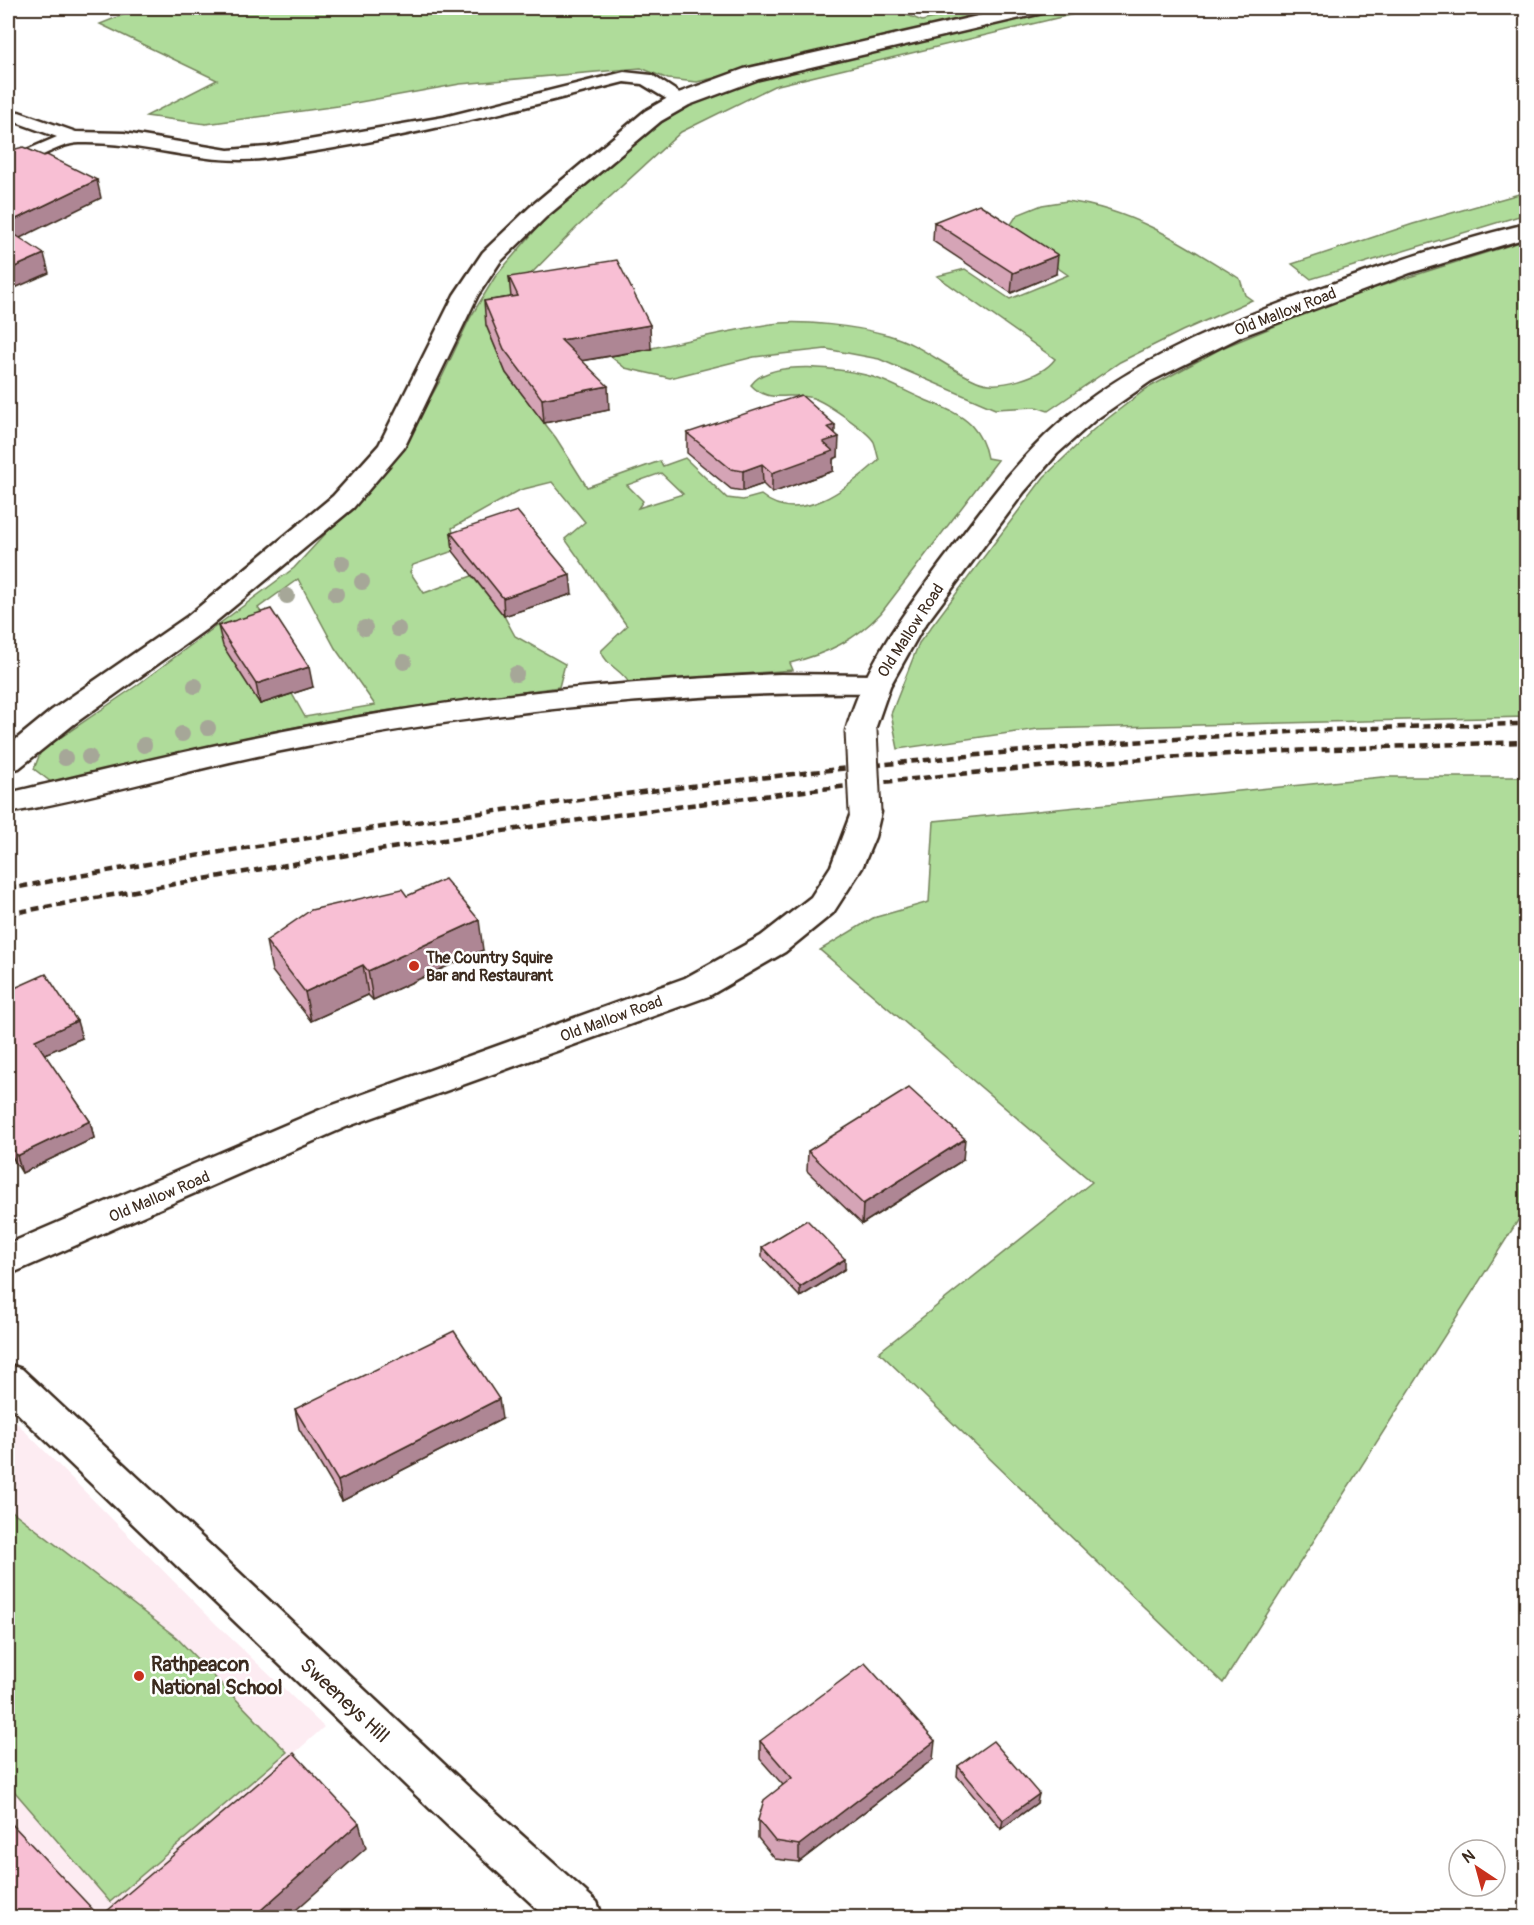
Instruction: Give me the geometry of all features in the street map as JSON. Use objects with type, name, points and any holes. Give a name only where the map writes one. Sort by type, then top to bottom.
[{"type":"street","points":[[8,761],[63,717],[198,622],[343,502],[391,448],[466,295],[491,257],[564,190],[653,117],[681,100],[752,74],[1038,8]]},
{"type":"street","name":"Old Mallow Road","points":[[8,1260],[334,1118],[697,987],[773,944],[822,905],[846,868],[859,837],[865,812],[861,731],[875,684],[912,621],[1008,494],[1049,447],[1086,414],[1141,375],[1209,342],[1302,303],[1389,272],[1527,231]]},
{"type":"street","points":[[8,803],[280,741],[386,722],[519,705],[699,687],[781,683],[875,684]]},
{"type":"street","name":"Sweeneys Hill","points":[[8,1380],[462,1810],[581,1917]]},
{"type":"lane","points":[[19,117],[74,137],[124,139],[228,156],[321,145],[444,122],[624,77],[646,79],[681,100]]},
{"type":"lane","points":[[8,164],[74,137]]},
{"type":"shaded area","name":"Rathpeacon National School","points":[[8,1414],[217,1625],[324,1727],[110,1917],[8,1917]]},
{"type":"green space","points":[[140,8],[890,8],[922,21],[976,8],[1008,8],[697,82],[668,79],[641,68],[460,84],[338,106],[206,124],[146,116],[217,80],[100,24]]},
{"type":"green space","points":[[1053,8],[1089,8],[1078,13],[774,86],[681,132],[576,228],[525,280],[500,317],[486,325],[506,373],[556,438],[587,487],[660,461],[663,466],[685,458],[727,498],[743,500],[761,495],[776,504],[792,507],[823,500],[838,492],[879,460],[874,442],[855,424],[813,398],[772,396],[758,391],[751,385],[774,371],[790,368],[827,368],[879,379],[966,420],[979,436],[987,458],[998,460],[871,623],[840,645],[790,663],[793,670],[629,683],[607,661],[601,651],[627,626],[565,539],[585,522],[552,482],[520,490],[452,528],[456,550],[413,565],[410,572],[424,593],[472,576],[504,616],[515,636],[565,664],[559,687],[384,711],[279,730],[51,782],[34,769],[41,751],[136,686],[294,568],[399,454],[441,379],[470,318],[495,277],[544,220],[654,127],[696,102],[752,81]],"holes":[[[661,473],[683,494],[638,508],[643,501],[627,485]],[[298,579],[335,648],[375,705],[305,717],[292,694],[260,704],[274,630],[258,608]]]},
{"type":"green space","points":[[1526,192],[1526,214],[1311,279],[1292,264],[1413,224]]},
{"type":"green space","points":[[1067,201],[1114,212],[1158,230],[1240,279],[1245,295],[1252,300],[1120,362],[1048,411],[1036,407],[995,409],[879,359],[826,349],[754,357],[670,378],[625,368],[610,356],[771,324],[813,323],[862,329],[900,339],[977,381],[996,384],[1019,380],[1040,371],[1055,359],[937,276],[965,269],[1010,299],[1068,275],[1006,232],[1017,215],[1042,205]]},
{"type":"green space","points":[[1526,240],[1526,717],[1038,729],[898,749],[891,714],[919,643],[1044,477],[1093,430],[1146,389],[1222,348],[1343,298]]},
{"type":"green space","points":[[1382,777],[1526,777],[1526,1208],[1223,1683],[879,1352],[1092,1182],[820,950],[873,918],[929,902],[934,821]]},
{"type":"green space","name":"Rathpeacon National School","points":[[8,1508],[176,1637],[287,1752],[110,1902],[8,1784]]},
{"type":"building","points":[[23,147],[44,156],[47,155],[97,180],[8,223],[8,151]]},
{"type":"building","points":[[979,204],[1058,255],[1013,273],[934,222]]},
{"type":"building","points":[[8,230],[44,254],[8,270]]},
{"type":"building","points":[[617,260],[650,325],[561,340],[608,386],[542,399],[504,349],[484,301],[518,296],[509,277]]},
{"type":"building","points":[[801,395],[835,425],[828,427],[839,437],[823,442],[833,451],[772,473],[762,464],[743,471],[731,469],[687,433]]},
{"type":"building","points":[[517,511],[570,575],[503,598],[451,533]]},
{"type":"building","points":[[271,609],[309,667],[256,684],[218,626]]},
{"type":"building","points":[[445,879],[479,920],[368,971],[363,965],[305,992],[266,941],[311,910],[402,889],[407,896]]},
{"type":"building","points":[[46,974],[77,1021],[35,1040],[90,1121],[17,1156],[8,1142],[8,991]]},
{"type":"building","points":[[909,1088],[965,1139],[863,1204],[808,1151]]},
{"type":"building","points":[[807,1220],[845,1259],[800,1287],[762,1247]]},
{"type":"building","points":[[454,1331],[499,1399],[338,1481],[295,1409]]},
{"type":"building","points":[[865,1663],[935,1741],[799,1845],[775,1841],[758,1820],[764,1800],[792,1778],[760,1741]]},
{"type":"building","points":[[993,1741],[1039,1794],[1003,1820],[958,1766]]},
{"type":"building","points":[[294,1753],[359,1823],[253,1917],[100,1917]]},
{"type":"building","points":[[8,1820],[100,1917],[8,1917]]},
{"type":"railway","points":[[8,889],[353,831],[802,773],[1008,752],[1215,736],[1422,726],[1526,724]]},
{"type":"railway","points":[[8,914],[360,853],[596,818],[832,788],[1023,768],[1166,758],[1526,742]]},
{"type":"place","name":"The Country Squire Bar and Restaurant","points":[[414,966]]},
{"type":"place","name":"Rathpeacon National School","points":[[139,1676]]}]
